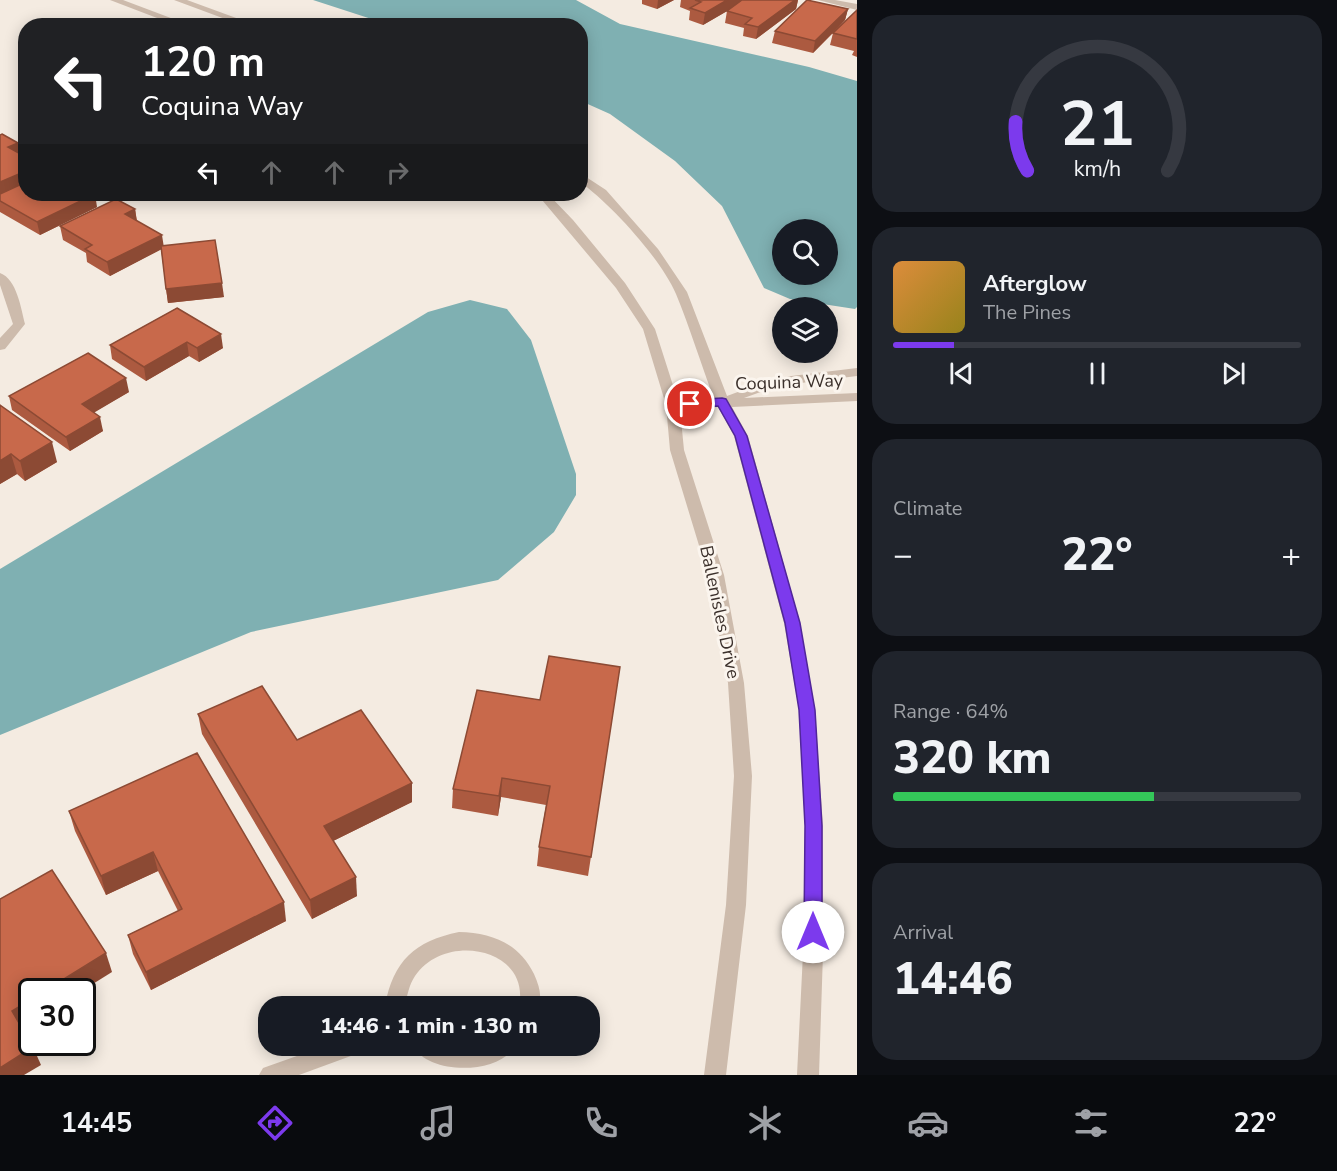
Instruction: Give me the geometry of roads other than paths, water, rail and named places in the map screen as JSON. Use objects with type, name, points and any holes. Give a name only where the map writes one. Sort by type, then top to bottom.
[{"type":"street","points":[[114,0],[165,18]]},
{"type":"street","points":[[178,0],[231,18]]},
{"type":"street","points":[[822,0],[857,7]]},
{"type":"street","points":[[588,182],[602,192],[646,243],[681,292],[722,402],[741,436],[792,623],[807,710],[814,826],[813,953],[808,1075]]},
{"type":"street","name":"Ballenisles Drive","points":[[549,201],[569,222],[621,286],[649,330],[673,405],[677,450],[718,586],[736,683],[743,776],[736,905],[715,1075]]},
{"type":"street","points":[[0,277],[9,289],[19,324],[0,346]]},
{"type":"street","name":"Coquina Way","points":[[722,402],[775,382],[857,372]]},
{"type":"street","name":"Coquina Way","points":[[673,405],[722,402],[808,403],[857,398]]},
{"type":"street","points":[[397,996],[411,964],[435,946],[454,939],[474,939],[512,958],[523,970],[531,996]]},
{"type":"street","points":[[270,1075],[324,1056]]},
{"type":"street","points":[[446,1056],[473,1060],[483,1056]]},
{"type":"water","points":[[313,0],[576,0],[620,24],[809,67],[857,81],[857,307],[855,309],[838,306],[838,297],[785,297],[764,288],[722,206],[675,161],[610,114],[588,104],[588,18],[368,18]]},
{"type":"water","points":[[470,300],[507,309],[531,340],[576,474],[576,495],[554,532],[498,580],[251,632],[0,735],[0,569],[428,312]]}]
